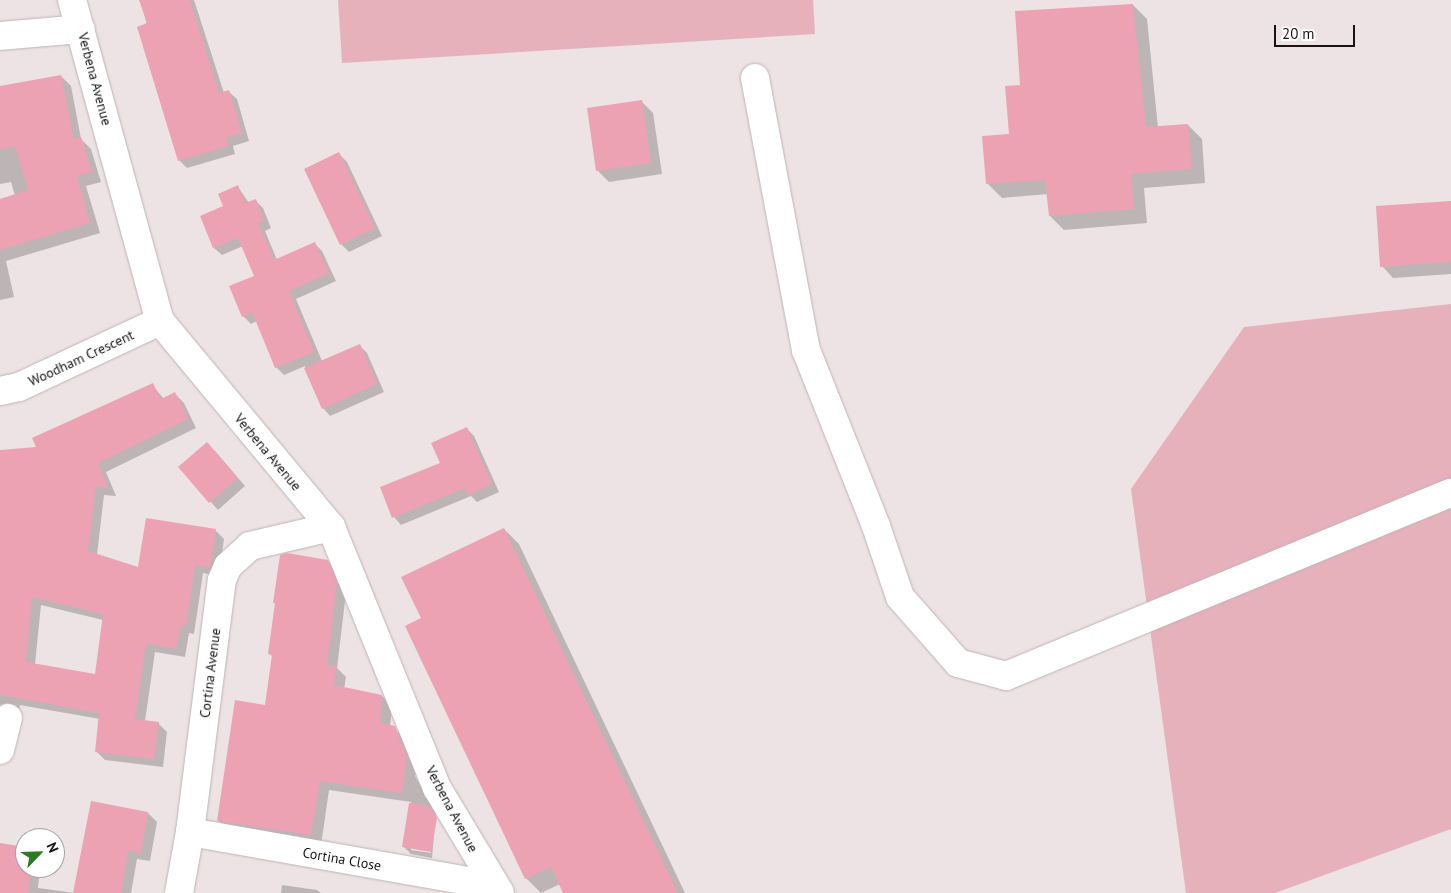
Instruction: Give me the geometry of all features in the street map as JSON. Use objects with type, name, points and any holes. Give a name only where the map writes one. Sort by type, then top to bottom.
[{"type":"street","name":"Verbena Avenue","points":[[72,0],[160,321],[331,527],[437,788],[497,889]]},
{"type":"street","points":[[0,36],[81,29]]},
{"type":"street","points":[[755,78],[806,350],[876,526],[900,597],[958,663],[1006,676],[1451,493]]},
{"type":"street","name":"Woodham Crescent","points":[[0,391],[19,387],[160,321]]},
{"type":"street","name":"Cortina Avenue","points":[[179,893],[190,832],[222,580],[228,566],[250,546],[331,527]]},
{"type":"street","points":[[0,750],[8,718]]},
{"type":"street","name":"Cortina Close","points":[[190,832],[497,889]]},
{"type":"shaded area","points":[[338,0],[813,0],[815,34],[342,63]]},
{"type":"shaded area","points":[[1451,304],[1451,829],[1275,893],[1186,893],[1131,489],[1244,327]]},
{"type":"building","points":[[139,0],[190,0],[219,93],[229,90],[242,133],[226,138],[228,146],[178,161],[137,27],[147,23]]},
{"type":"building","points":[[1133,4],[1146,127],[1188,124],[1192,169],[1131,174],[1134,209],[1049,216],[1045,180],[986,184],[982,136],[1009,134],[1005,86],[1020,85],[1015,11]]},
{"type":"building","points":[[61,75],[74,140],[81,137],[92,172],[77,176],[90,223],[0,250],[0,199],[28,190],[15,146],[0,149],[0,86]]},
{"type":"building","points":[[642,100],[651,163],[596,171],[587,108]]},
{"type":"building","points":[[339,152],[375,228],[340,245],[304,169]]},
{"type":"building","points":[[238,185],[245,203],[256,199],[264,220],[258,223],[274,260],[315,242],[329,273],[289,291],[314,352],[275,368],[252,312],[242,317],[229,286],[254,276],[238,238],[213,248],[200,216],[223,206],[218,194]]},
{"type":"building","points":[[1451,201],[1451,262],[1380,267],[1376,206]]},
{"type":"building","points":[[360,344],[377,384],[322,409],[304,368]]},
{"type":"building","points":[[153,383],[161,399],[175,392],[188,419],[98,463],[108,488],[96,486],[88,551],[138,567],[146,518],[216,529],[210,567],[195,565],[186,626],[181,625],[176,649],[146,643],[135,719],[159,722],[154,759],[95,752],[99,713],[0,695],[0,450],[36,447],[32,438]],"holes":[[[32,597],[103,614],[95,674],[26,662]]]},
{"type":"building","points":[[467,427],[492,484],[468,495],[465,488],[392,518],[380,487],[440,463],[431,443]]},
{"type":"building","points":[[207,442],[238,478],[209,503],[178,467]]},
{"type":"building","points":[[504,528],[678,893],[563,893],[551,867],[525,879],[405,626],[421,618],[401,577]]},
{"type":"building","points":[[287,553],[328,560],[337,582],[327,665],[337,666],[334,685],[382,695],[380,723],[395,726],[407,756],[402,793],[320,781],[311,835],[217,821],[235,700],[265,705],[272,655],[268,654],[275,603],[273,603],[280,555]]},
{"type":"building","points":[[91,801],[148,812],[141,853],[128,850],[121,893],[73,893]]},
{"type":"building","points":[[409,803],[430,806],[437,818],[431,852],[402,847]]},
{"type":"building","points":[[0,843],[15,845],[15,878],[30,878],[28,893],[0,893]]}]
